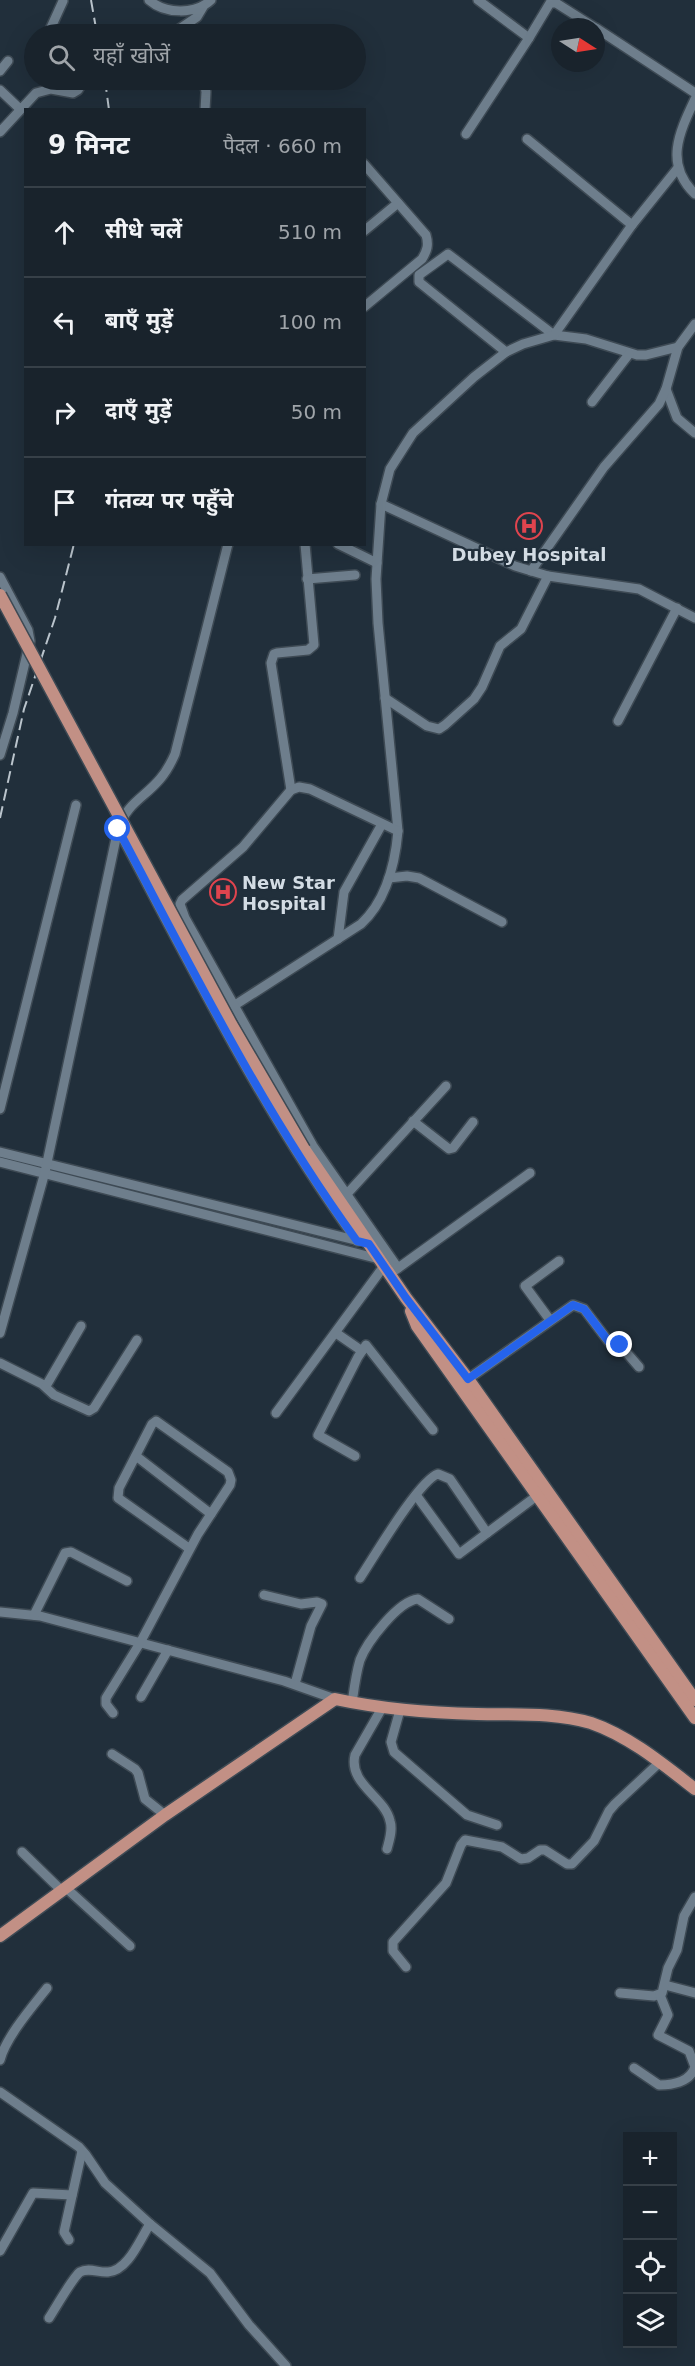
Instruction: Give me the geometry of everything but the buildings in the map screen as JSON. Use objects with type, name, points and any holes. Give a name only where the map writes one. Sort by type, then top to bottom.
[{"type":"main road","points":[[3,596],[231,1024],[304,1149],[363,1243],[388,1266],[406,1298],[417,1326],[695,1718]]},
{"type":"main road","points":[[406,1298],[468,1379],[695,1700]]},
{"type":"main road","points":[[0,1936],[165,1815],[335,1699],[382,1708],[446,1714],[544,1715],[579,1720],[612,1732],[660,1762],[695,1789]]},
{"type":"street","points":[[149,0],[158,6],[184,11],[203,8]]},
{"type":"street","points":[[186,24],[197,17],[211,0]]},
{"type":"street","points":[[478,0],[529,38]]},
{"type":"street","points":[[53,24],[63,1]]},
{"type":"street","points":[[466,134],[529,38],[547,6],[553,2],[579,18]]},
{"type":"street","points":[[605,34],[695,93]]},
{"type":"street","points":[[0,71],[8,61]]},
{"type":"street","points":[[0,90],[20,109]]},
{"type":"street","points":[[0,132],[38,90]]},
{"type":"street","points":[[61,90],[73,93],[78,90]]},
{"type":"street","points":[[205,108],[206,90]]},
{"type":"street","points":[[554,335],[632,225],[677,169],[681,136],[695,99]]},
{"type":"street","points":[[527,139],[632,225]]},
{"type":"street","points":[[366,166],[426,235],[428,243],[427,252],[422,259],[366,305]]},
{"type":"street","points":[[677,169],[695,194]]},
{"type":"street","points":[[366,229],[398,203]]},
{"type":"street","points":[[506,352],[419,282],[419,274],[448,254],[554,335]]},
{"type":"street","points":[[531,571],[604,467],[655,410],[666,389],[678,347],[695,324]]},
{"type":"street","points":[[235,1005],[369,917],[389,878],[398,831],[378,623],[377,563],[381,504],[390,469],[413,433],[455,393],[506,352],[554,335],[586,339],[629,354],[646,355],[678,347]]},
{"type":"street","points":[[592,402],[629,354]]},
{"type":"street","points":[[666,389],[677,418],[695,433]]},
{"type":"street","points":[[381,504],[496,558],[531,571],[548,576],[639,590],[695,618]]},
{"type":"street","points":[[0,1333],[45,1168],[118,829],[125,812],[159,781],[168,770],[175,754],[227,546]]},
{"type":"street","points":[[291,790],[271,663],[277,653],[308,650],[314,645],[305,546]]},
{"type":"street","points":[[342,546],[377,563]]},
{"type":"street","points":[[307,579],[355,575]]},
{"type":"street","points":[[385,698],[434,729],[439,729],[452,721],[478,693],[500,646],[521,629],[548,576]]},
{"type":"street","points":[[0,577],[3,596],[28,630],[30,641],[0,755]]},
{"type":"street","points":[[618,721],[677,608]]},
{"type":"street","points":[[388,1266],[346,1195],[313,1146],[185,918],[180,904],[243,847],[291,790],[299,787],[310,789],[398,831]]},
{"type":"street","points":[[0,1109],[76,805]]},
{"type":"street","points":[[338,939],[344,892],[382,824]]},
{"type":"street","points":[[118,829],[241,1061],[306,1170],[363,1243]]},
{"type":"street","points":[[389,878],[407,876],[419,878],[502,922]]},
{"type":"street","points":[[346,1195],[446,1086]]},
{"type":"street","points":[[413,1122],[449,1149],[456,1144],[473,1122]]},
{"type":"street","points":[[0,1152],[45,1168],[388,1266]]},
{"type":"street","points":[[0,1162],[45,1168],[363,1243]]},
{"type":"street","points":[[276,1413],[388,1266],[530,1173]]},
{"type":"street","points":[[550,1320],[525,1286],[559,1262]]},
{"type":"street","points":[[468,1379],[573,1305],[581,1307],[609,1342],[620,1345],[639,1367]]},
{"type":"street","points":[[46,1386],[81,1326]]},
{"type":"street","points":[[336,1333],[362,1351]]},
{"type":"street","points":[[0,1363],[46,1386],[61,1399],[91,1411],[137,1340]]},
{"type":"street","points":[[355,1456],[318,1435],[366,1345],[433,1430]]},
{"type":"street","points":[[113,1713],[106,1704],[106,1698],[140,1642],[190,1549],[230,1485],[231,1479],[228,1472],[156,1421],[152,1424],[117,1491],[118,1498],[190,1549]]},
{"type":"street","points":[[136,1456],[211,1514]]},
{"type":"street","points":[[360,1578],[416,1495],[432,1476],[438,1474],[447,1477],[487,1533]]},
{"type":"street","points":[[416,1495],[459,1554],[537,1495]]},
{"type":"street","points":[[34,1615],[65,1553],[71,1552],[127,1581]]},
{"type":"street","points":[[264,1595],[301,1604],[317,1602],[322,1605],[311,1626],[295,1684]]},
{"type":"street","points":[[352,1702],[362,1657],[379,1628],[397,1611],[414,1599],[418,1599],[448,1619]]},
{"type":"street","points":[[0,1612],[34,1615],[140,1642],[295,1684],[335,1699]]},
{"type":"street","points":[[141,1697],[168,1650]]},
{"type":"street","points":[[382,1708],[355,1755],[354,1764],[357,1775],[390,1818],[391,1828],[387,1849]]},
{"type":"street","points":[[400,1710],[391,1742],[394,1752],[467,1815],[497,1825]]},
{"type":"street","points":[[112,1754],[135,1769],[145,1799],[165,1815]]},
{"type":"street","points":[[406,1967],[393,1951],[393,1942],[446,1883],[460,1845],[465,1840],[502,1847],[522,1859],[532,1857],[543,1850],[567,1864],[572,1864],[594,1841],[615,1804],[660,1762]]},
{"type":"street","points":[[22,1852],[130,1946]]},
{"type":"street","points":[[634,2068],[651,2082],[659,2085],[687,2079],[693,2073],[695,2067],[689,2051],[658,2035],[668,2015],[660,1995],[665,1985],[668,1968],[677,1950],[684,1916],[695,1897]]},
{"type":"street","points":[[665,1985],[695,1994]]},
{"type":"street","points":[[0,2060],[20,2024],[47,1988]]},
{"type":"street","points":[[620,1993],[660,1995]]},
{"type":"street","points":[[0,2092],[82,2151],[105,2183],[150,2224],[204,2266],[282,2364]]},
{"type":"street","points":[[69,2240],[64,2232],[82,2151]]},
{"type":"street","points":[[0,2251],[33,2193],[72,2195]]},
{"type":"street","points":[[49,2318],[79,2273],[88,2270],[108,2272],[116,2270],[131,2253],[150,2224]]},
{"type":"railway","points":[[91,0],[95,24]]},
{"type":"railway","points":[[106,90],[109,108]]},
{"type":"railway","points":[[0,818],[24,709],[55,618],[73,546]]},
{"type":"place","name":"Dubey Hospital","points":[[529,526]]},
{"type":"place","name":"New Star Hospital","points":[[223,892]]},
{"type":"route","points":[[118,829],[241,1061],[306,1170],[357,1241],[369,1244],[406,1298],[468,1379],[573,1305],[584,1309],[611,1344],[620,1345]]}]
